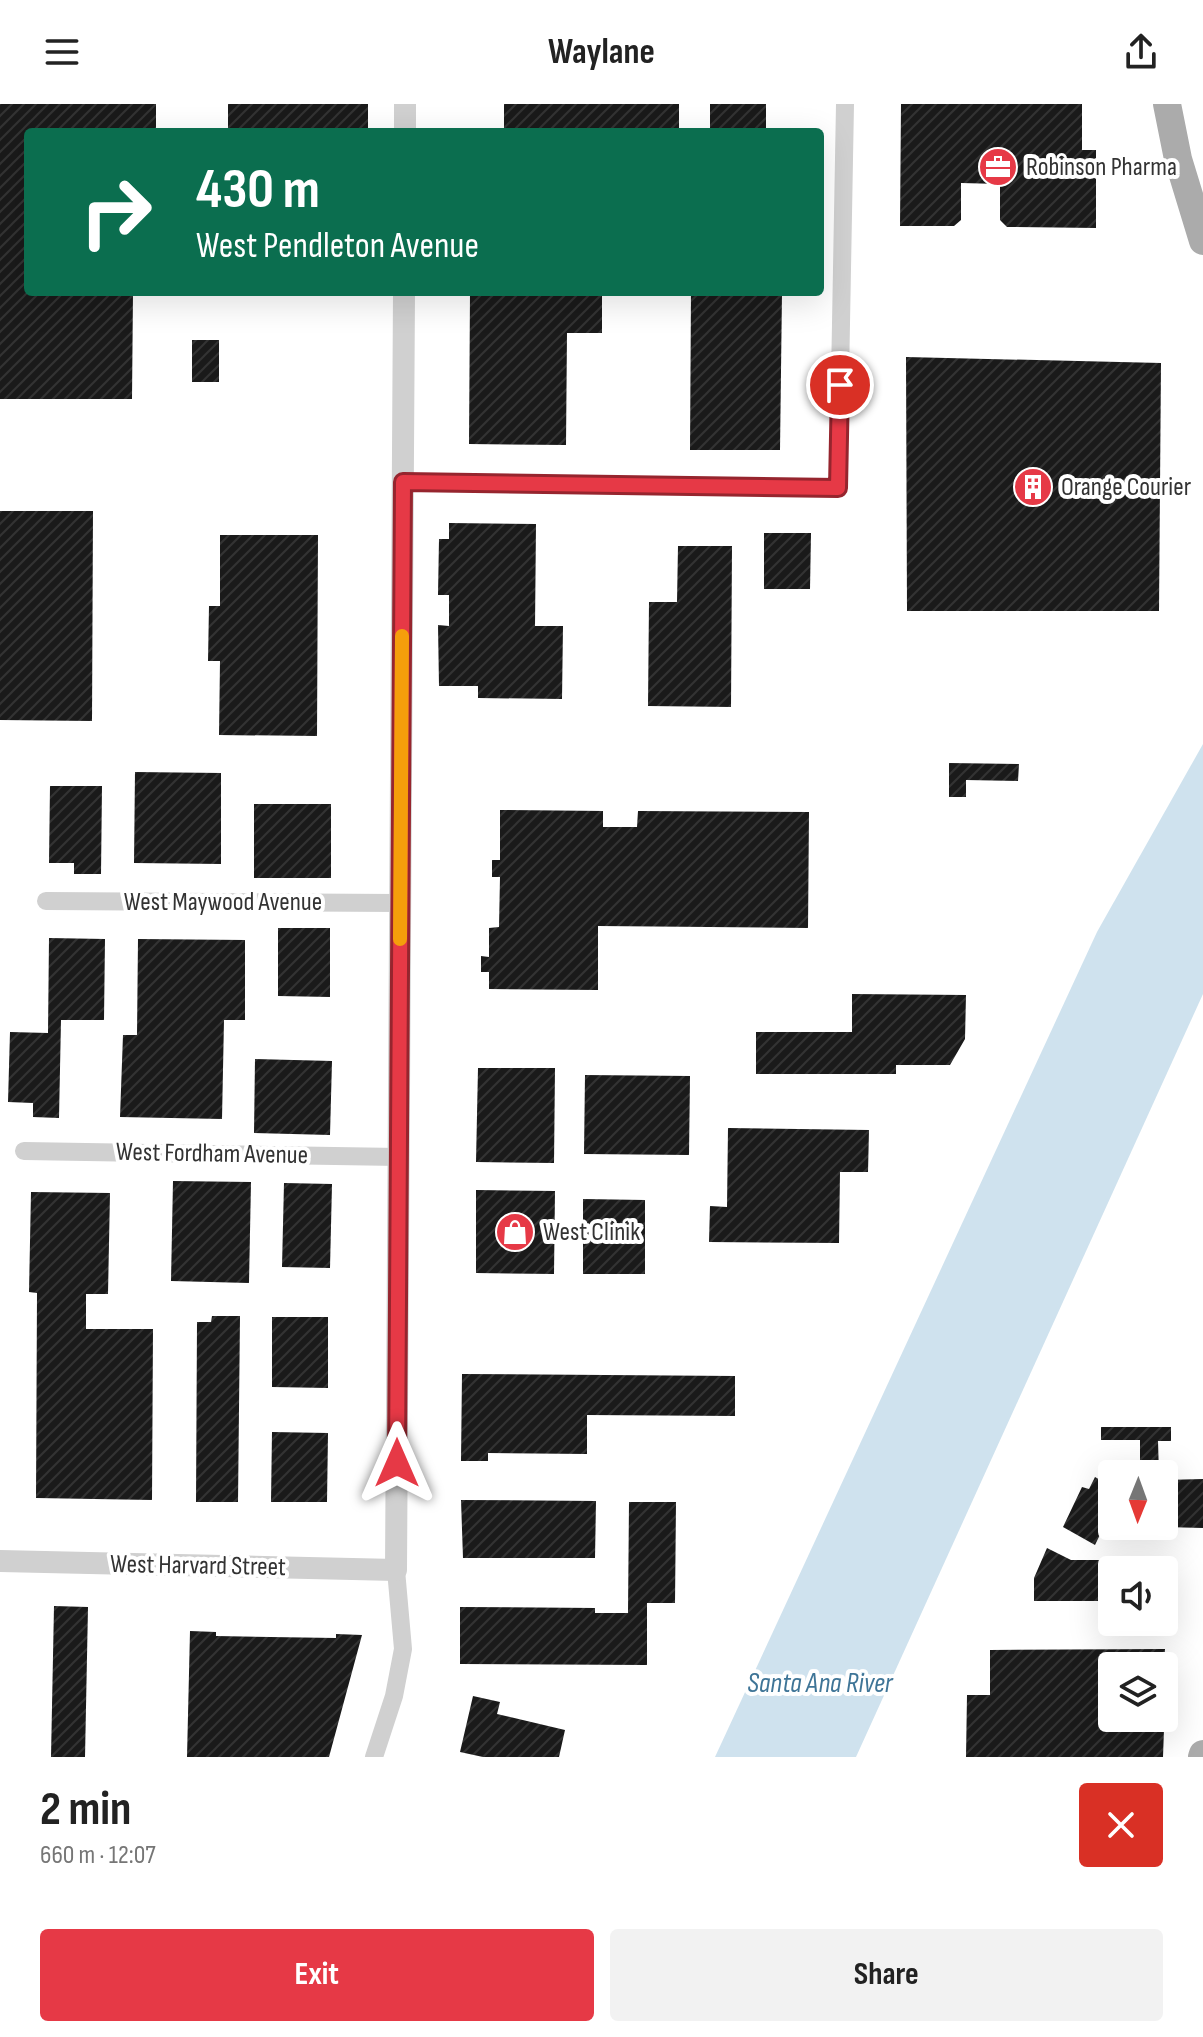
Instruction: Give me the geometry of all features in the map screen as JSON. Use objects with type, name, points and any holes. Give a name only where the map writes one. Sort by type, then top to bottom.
[{"type":"main road","points":[[1167,104],[1178,159],[1203,241]]},
{"type":"street","points":[[405,104],[405,128]]},
{"type":"street","points":[[403,482],[838,488],[845,104]]},
{"type":"street","points":[[374,1757],[394,1696],[403,1649],[396,1570],[404,296]]},
{"type":"street","name":"West Maywood Avenue","points":[[46,901],[400,903]]},
{"type":"street","name":"West Fordham Avenue","points":[[24,1151],[399,1157]]},
{"type":"street","name":"West Harvard Street","points":[[0,1561],[396,1570]]},
{"type":"water","name":"Santa Ana River","points":[[1203,744],[1203,994],[856,1757],[715,1757],[1097,932]]},
{"type":"building","points":[[0,104],[156,104],[156,128],[24,128],[24,296],[133,296],[132,399],[0,399]]},
{"type":"building","points":[[228,104],[368,104],[368,128],[228,128]]},
{"type":"building","points":[[504,104],[679,104],[679,128],[504,128]]},
{"type":"building","points":[[710,104],[766,104],[766,128],[710,128]]},
{"type":"building","name":"Robinson Pharma","points":[[901,104],[1082,104],[1082,150],[1096,150],[1096,228],[1007,227],[1000,220],[1000,184],[961,183],[961,220],[954,226],[900,226]]},
{"type":"building","points":[[470,296],[602,296],[602,333],[567,333],[566,445],[469,444]]},
{"type":"building","points":[[691,296],[782,296],[780,450],[690,450]]},
{"type":"building","points":[[192,340],[219,340],[219,382],[192,382]]},
{"type":"building","name":"Orange Courier","points":[[906,357],[1161,363],[1159,611],[907,611]]},
{"type":"building","points":[[0,511],[93,511],[92,721],[0,720]]},
{"type":"building","points":[[449,523],[536,524],[535,626],[563,626],[562,699],[478,698],[478,686],[439,686],[438,625],[449,626],[449,595],[438,595],[439,539],[449,539]]},
{"type":"building","points":[[764,533],[811,533],[810,589],[764,589]]},
{"type":"building","points":[[220,535],[318,535],[317,736],[219,735],[220,661],[208,661],[209,606],[220,606]]},
{"type":"building","points":[[678,546],[732,546],[731,707],[648,706],[649,602],[677,602]]},
{"type":"building","points":[[949,763],[1019,764],[1018,781],[966,780],[966,797],[949,797]]},
{"type":"building","points":[[135,772],[221,773],[221,864],[134,863]]},
{"type":"building","points":[[50,786],[102,786],[101,874],[74,874],[74,863],[49,863]]},
{"type":"building","points":[[254,804],[331,804],[331,878],[254,878]]},
{"type":"building","points":[[500,810],[603,811],[603,827],[637,827],[638,811],[809,812],[808,928],[598,926],[598,990],[489,989],[489,972],[481,972],[481,956],[489,957],[489,928],[499,927],[500,877],[492,877],[492,860],[500,860]]},
{"type":"building","points":[[278,928],[330,928],[330,997],[278,996]]},
{"type":"building","points":[[49,938],[105,939],[104,1020],[61,1020],[59,1118],[33,1117],[33,1103],[8,1102],[10,1032],[48,1033]]},
{"type":"building","points":[[138,939],[245,940],[245,1020],[224,1020],[222,1119],[120,1117],[123,1035],[137,1035]]},
{"type":"building","points":[[852,994],[966,995],[965,1039],[950,1065],[896,1065],[896,1074],[756,1074],[756,1032],[852,1032]]},
{"type":"building","points":[[255,1059],[332,1061],[330,1135],[254,1133]]},
{"type":"building","points":[[478,1068],[555,1068],[554,1163],[476,1162]]},
{"type":"building","points":[[585,1075],[690,1076],[689,1155],[584,1154]]},
{"type":"building","points":[[728,1128],[869,1130],[868,1172],[840,1172],[839,1243],[709,1242],[710,1206],[727,1207]]},
{"type":"building","points":[[173,1181],[251,1182],[249,1283],[171,1281]]},
{"type":"building","points":[[284,1183],[332,1184],[330,1268],[282,1267]]},
{"type":"building","name":"West Clinik","points":[[476,1190],[555,1191],[554,1274],[476,1273]]},
{"type":"building","points":[[31,1192],[110,1193],[108,1294],[86,1294],[86,1329],[153,1329],[152,1500],[36,1498],[37,1293],[29,1292]]},
{"type":"building","points":[[583,1199],[645,1200],[645,1274],[583,1274]]},
{"type":"building","points":[[212,1316],[240,1316],[238,1502],[196,1502],[197,1322],[211,1322]]},
{"type":"building","points":[[272,1317],[328,1317],[328,1388],[272,1387]]},
{"type":"building","points":[[462,1374],[735,1376],[735,1416],[587,1415],[587,1454],[488,1453],[488,1461],[461,1461]]},
{"type":"building","points":[[1101,1427],[1171,1427],[1171,1441],[1158,1441],[1159,1460],[1140,1460],[1140,1440],[1101,1440]]},
{"type":"building","points":[[272,1432],[328,1433],[327,1502],[271,1502]]},
{"type":"building","points":[[1095,1477],[1098,1479],[1098,1539],[1095,1545],[1063,1527],[1082,1487],[1089,1489]]},
{"type":"building","points":[[1203,1479],[1203,1528],[1178,1527],[1178,1480]]},
{"type":"building","points":[[461,1500],[596,1501],[595,1558],[463,1558]]},
{"type":"building","points":[[629,1502],[676,1502],[675,1603],[647,1603],[647,1665],[460,1664],[460,1607],[595,1608],[595,1613],[628,1613]]},
{"type":"building","points":[[1047,1548],[1071,1560],[1098,1560],[1098,1601],[1034,1601],[1034,1578]]},
{"type":"building","points":[[54,1606],[88,1607],[85,1757],[51,1757]]},
{"type":"building","points":[[190,1631],[216,1632],[216,1636],[336,1638],[336,1634],[362,1635],[329,1757],[187,1757]]},
{"type":"building","points":[[1165,1649],[1165,1652],[1098,1652],[1098,1732],[1164,1732],[1163,1757],[966,1757],[967,1695],[990,1695],[990,1650]]},
{"type":"building","points":[[473,1696],[500,1702],[497,1714],[565,1730],[559,1757],[483,1757],[460,1752]]},
{"type":"slow traffic","points":[[400,939],[402,636]]},
{"type":"place","name":"Robinson Pharma","points":[[998,167]]},
{"type":"place","name":"Orange Courier","points":[[1033,487]]},
{"type":"place","name":"West Clinik","points":[[515,1232]]},
{"type":"route","points":[[397,1463],[403,482],[838,488],[840,385]]}]
